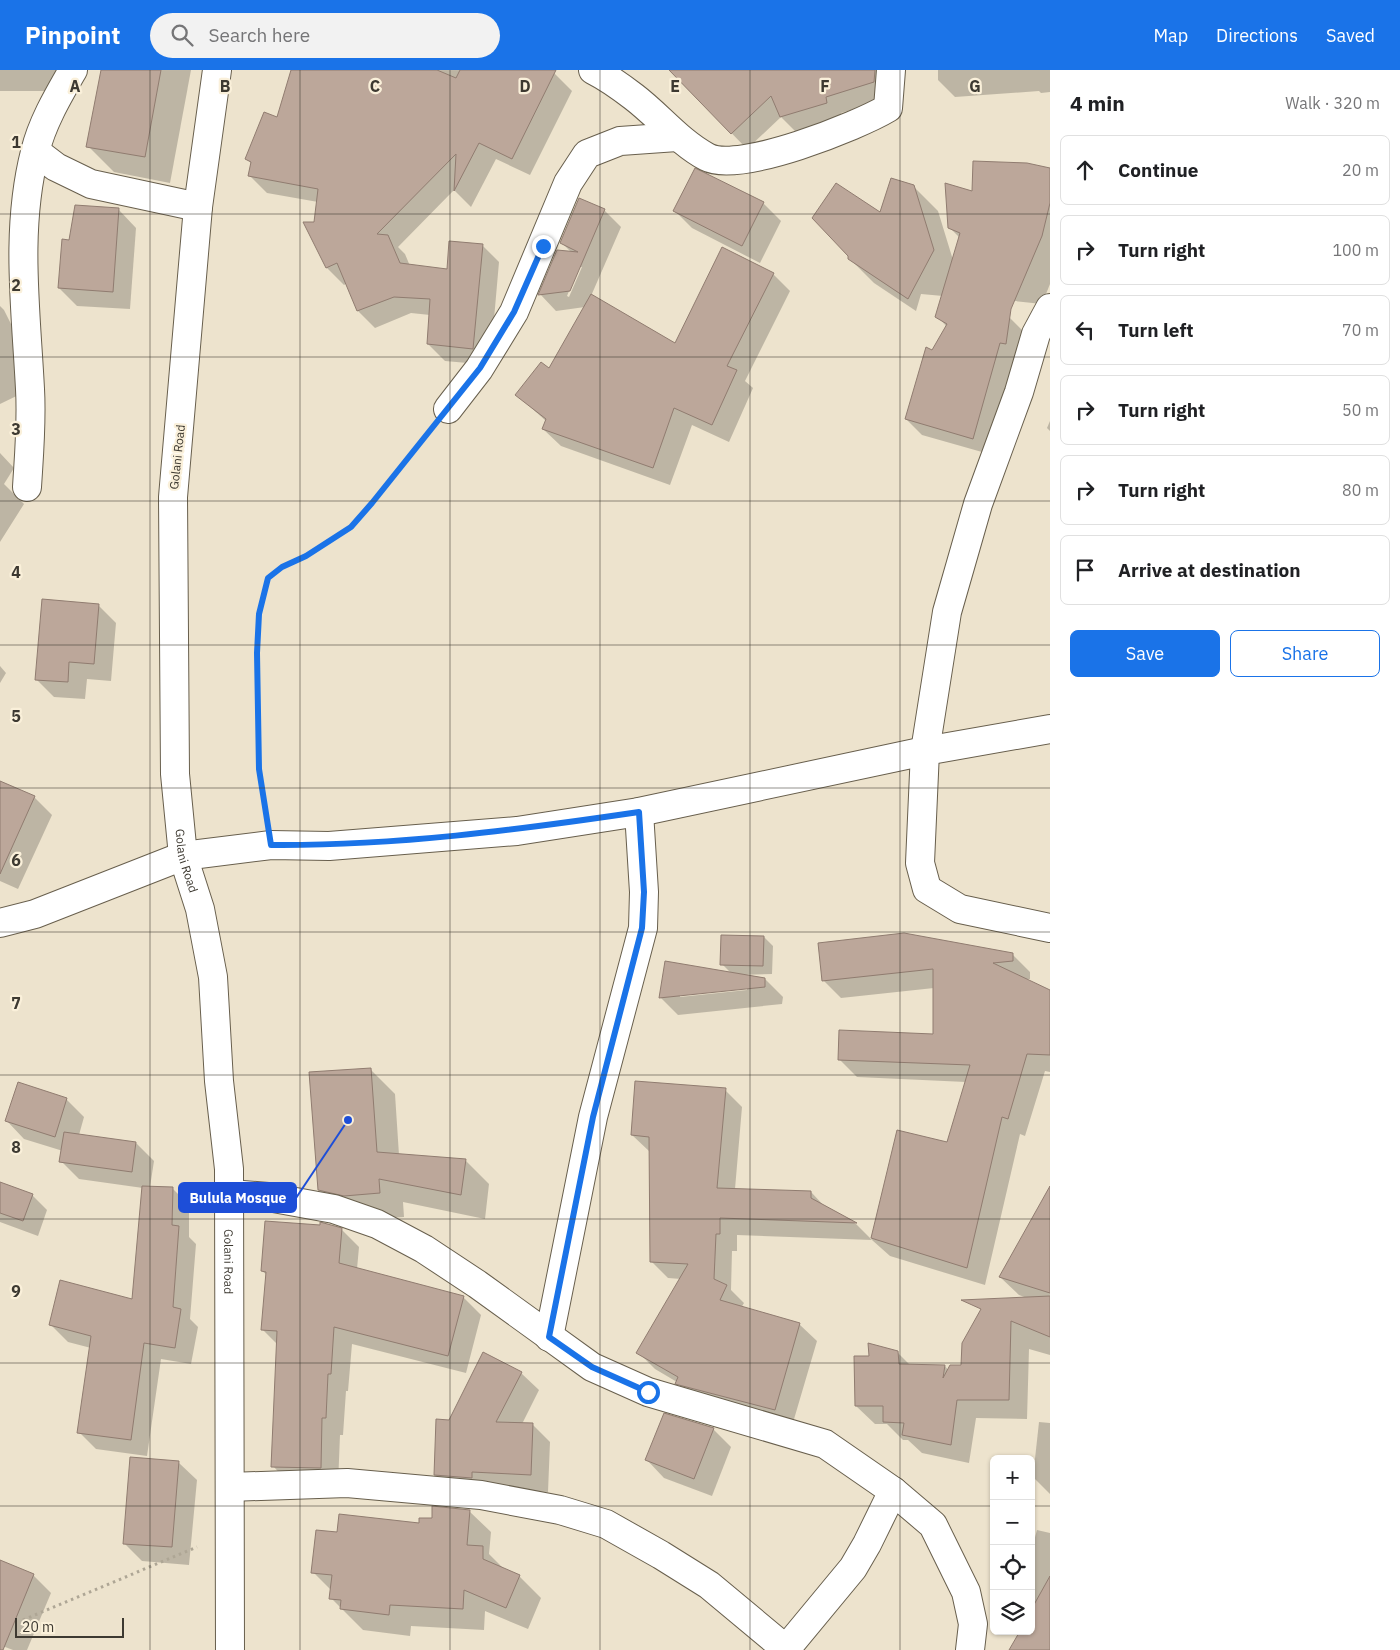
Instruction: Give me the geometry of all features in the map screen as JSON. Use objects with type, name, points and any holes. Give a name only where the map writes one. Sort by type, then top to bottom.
[{"type":"street","points":[[27,488],[30,391],[23,286],[25,212],[35,151],[49,113],[73,70]]},
{"type":"street","name":"Golani Road","points":[[217,70],[198,207],[173,497],[174,774],[183,856],[200,909],[213,977],[219,1081],[230,1194],[230,1650]]},
{"type":"street","points":[[592,70],[635,97],[677,137],[709,158],[726,162],[757,157],[868,120],[888,108],[891,70]]},
{"type":"street","points":[[448,409],[480,368],[514,312],[568,183],[587,154],[620,141],[677,137]]},
{"type":"street","points":[[35,151],[56,167],[91,184],[198,207]]},
{"type":"street","points":[[1050,308],[1036,334],[961,559],[946,612],[925,751],[920,863],[927,889],[960,910],[1050,928]]},
{"type":"street","points":[[0,922],[35,914],[183,856],[271,845],[329,846],[498,832],[639,812],[925,751],[1050,728]]},
{"type":"street","points":[[549,1337],[593,1117],[642,928],[644,892],[639,812]]},
{"type":"street","points":[[230,1194],[268,1197],[334,1209],[377,1224],[424,1249],[477,1284],[592,1367],[648,1392],[825,1444],[893,1490],[933,1525],[949,1554],[966,1592],[973,1624],[970,1650]]},
{"type":"street","points":[[230,1487],[347,1483],[481,1495],[560,1510],[606,1524],[662,1555],[709,1585],[786,1650],[853,1568],[868,1544],[893,1490]]},
{"type":"path","points":[[271,845],[259,769],[257,653],[259,614],[268,578],[282,567],[306,556],[351,527],[448,409]]},
{"type":"path","points":[[23,1620],[230,1533]]},
{"type":"building","points":[[101,70],[161,70],[145,157],[86,147]]},
{"type":"building","points":[[291,70],[437,70],[456,78],[460,70],[556,70],[512,159],[479,143],[454,191],[456,154],[377,234],[388,235],[400,263],[447,269],[449,241],[483,244],[473,349],[427,344],[430,299],[394,297],[357,311],[337,263],[326,268],[303,222],[314,222],[318,189],[248,176],[251,162],[245,159],[264,112],[277,117]]},
{"type":"building","points":[[669,70],[875,70],[874,82],[826,97],[827,103],[780,117],[771,96],[731,134]]},
{"type":"building","points":[[973,161],[1027,163],[1050,168],[1050,203],[1042,236],[1011,309],[1006,344],[1000,343],[973,439],[905,419],[926,347],[932,350],[947,324],[935,317],[960,233],[948,228],[945,183],[972,191]]},
{"type":"building","points":[[695,168],[764,202],[742,246],[673,211]]},
{"type":"building","points":[[891,178],[914,185],[934,250],[908,299],[848,259],[848,256],[812,218],[836,183],[880,212]]},
{"type":"building","points":[[579,198],[605,209],[570,291],[538,295],[557,250],[578,252],[560,243]]},
{"type":"building","points":[[75,205],[119,208],[113,292],[58,288],[62,239],[69,240]]},
{"type":"building","points":[[722,247],[774,273],[727,366],[737,370],[712,425],[674,408],[653,468],[542,429],[546,419],[515,395],[541,362],[549,368],[591,294],[675,343]]},
{"type":"building","points":[[42,599],[99,604],[94,664],[69,662],[68,682],[35,680]]},
{"type":"building","points":[[0,781],[35,796],[0,874]]},
{"type":"building","points":[[904,933],[1013,953],[1013,961],[993,963],[1050,990],[1050,1055],[1027,1054],[1008,1119],[1002,1117],[967,1268],[871,1238],[897,1130],[947,1142],[970,1065],[838,1060],[839,1030],[933,1034],[933,969],[822,981],[818,943]]},
{"type":"building","points":[[721,935],[764,936],[763,966],[720,965]]},
{"type":"building","points":[[665,961],[765,978],[765,987],[659,998]]},
{"type":"building","points":[[371,1068],[377,1152],[466,1159],[461,1195],[379,1179],[380,1193],[344,1196],[318,1190],[309,1072]]},
{"type":"building","points":[[635,1081],[726,1088],[717,1188],[811,1191],[811,1198],[857,1223],[720,1218],[720,1234],[716,1234],[714,1279],[727,1285],[720,1300],[800,1323],[775,1410],[675,1384],[678,1377],[636,1353],[688,1264],[650,1262],[649,1137],[631,1135]]},
{"type":"building","points":[[18,1082],[67,1098],[55,1137],[5,1121]]},
{"type":"building","points":[[64,1132],[136,1142],[132,1172],[59,1162]]},
{"type":"building","points":[[0,1182],[33,1194],[23,1221],[0,1213]]},
{"type":"building","points":[[142,1186],[173,1187],[172,1225],[179,1226],[173,1307],[181,1309],[175,1348],[144,1343],[131,1440],[77,1433],[91,1336],[49,1325],[60,1280],[132,1299]]},
{"type":"building","points":[[1050,1186],[1050,1293],[999,1277]]},
{"type":"building","points":[[265,1221],[320,1225],[320,1222],[342,1228],[339,1263],[464,1296],[448,1356],[334,1327],[331,1374],[328,1374],[326,1418],[322,1418],[321,1468],[271,1467],[277,1331],[261,1330],[266,1272],[261,1271]]},
{"type":"building","points":[[1050,1296],[1050,1337],[1011,1321],[1009,1400],[957,1400],[951,1445],[902,1435],[904,1423],[883,1422],[883,1406],[855,1406],[854,1356],[869,1356],[868,1343],[898,1351],[899,1364],[945,1365],[943,1378],[950,1365],[961,1365],[962,1343],[981,1309],[961,1300]]},
{"type":"building","points":[[483,1352],[522,1372],[496,1422],[533,1423],[531,1475],[472,1472],[472,1478],[434,1475],[436,1419],[449,1420]]},
{"type":"building","points":[[664,1413],[714,1428],[694,1479],[645,1460]]},
{"type":"building","points":[[130,1457],[179,1461],[172,1547],[123,1544]]},
{"type":"building","points":[[432,1506],[470,1510],[467,1545],[483,1546],[483,1559],[520,1575],[506,1608],[464,1590],[463,1609],[390,1605],[389,1615],[340,1609],[341,1600],[329,1599],[332,1575],[311,1573],[316,1530],[337,1532],[339,1514],[419,1523],[419,1518],[432,1518]]},
{"type":"building","points":[[0,1560],[34,1574],[3,1650],[0,1650]]},
{"type":"building","points":[[1050,1576],[1050,1650],[1009,1650],[1018,1635],[1035,1635],[1035,1603]]},
{"type":"place","name":"Bulula Mosque","points":[[348,1120]]},
{"type":"route","points":[[543,246],[514,312],[480,368],[372,503],[351,527],[306,556],[282,567],[268,578],[259,614],[257,653],[259,769],[271,845],[329,846],[432,838],[517,830],[639,812],[644,892],[642,928],[593,1117],[549,1337],[592,1367],[648,1392]]}]
